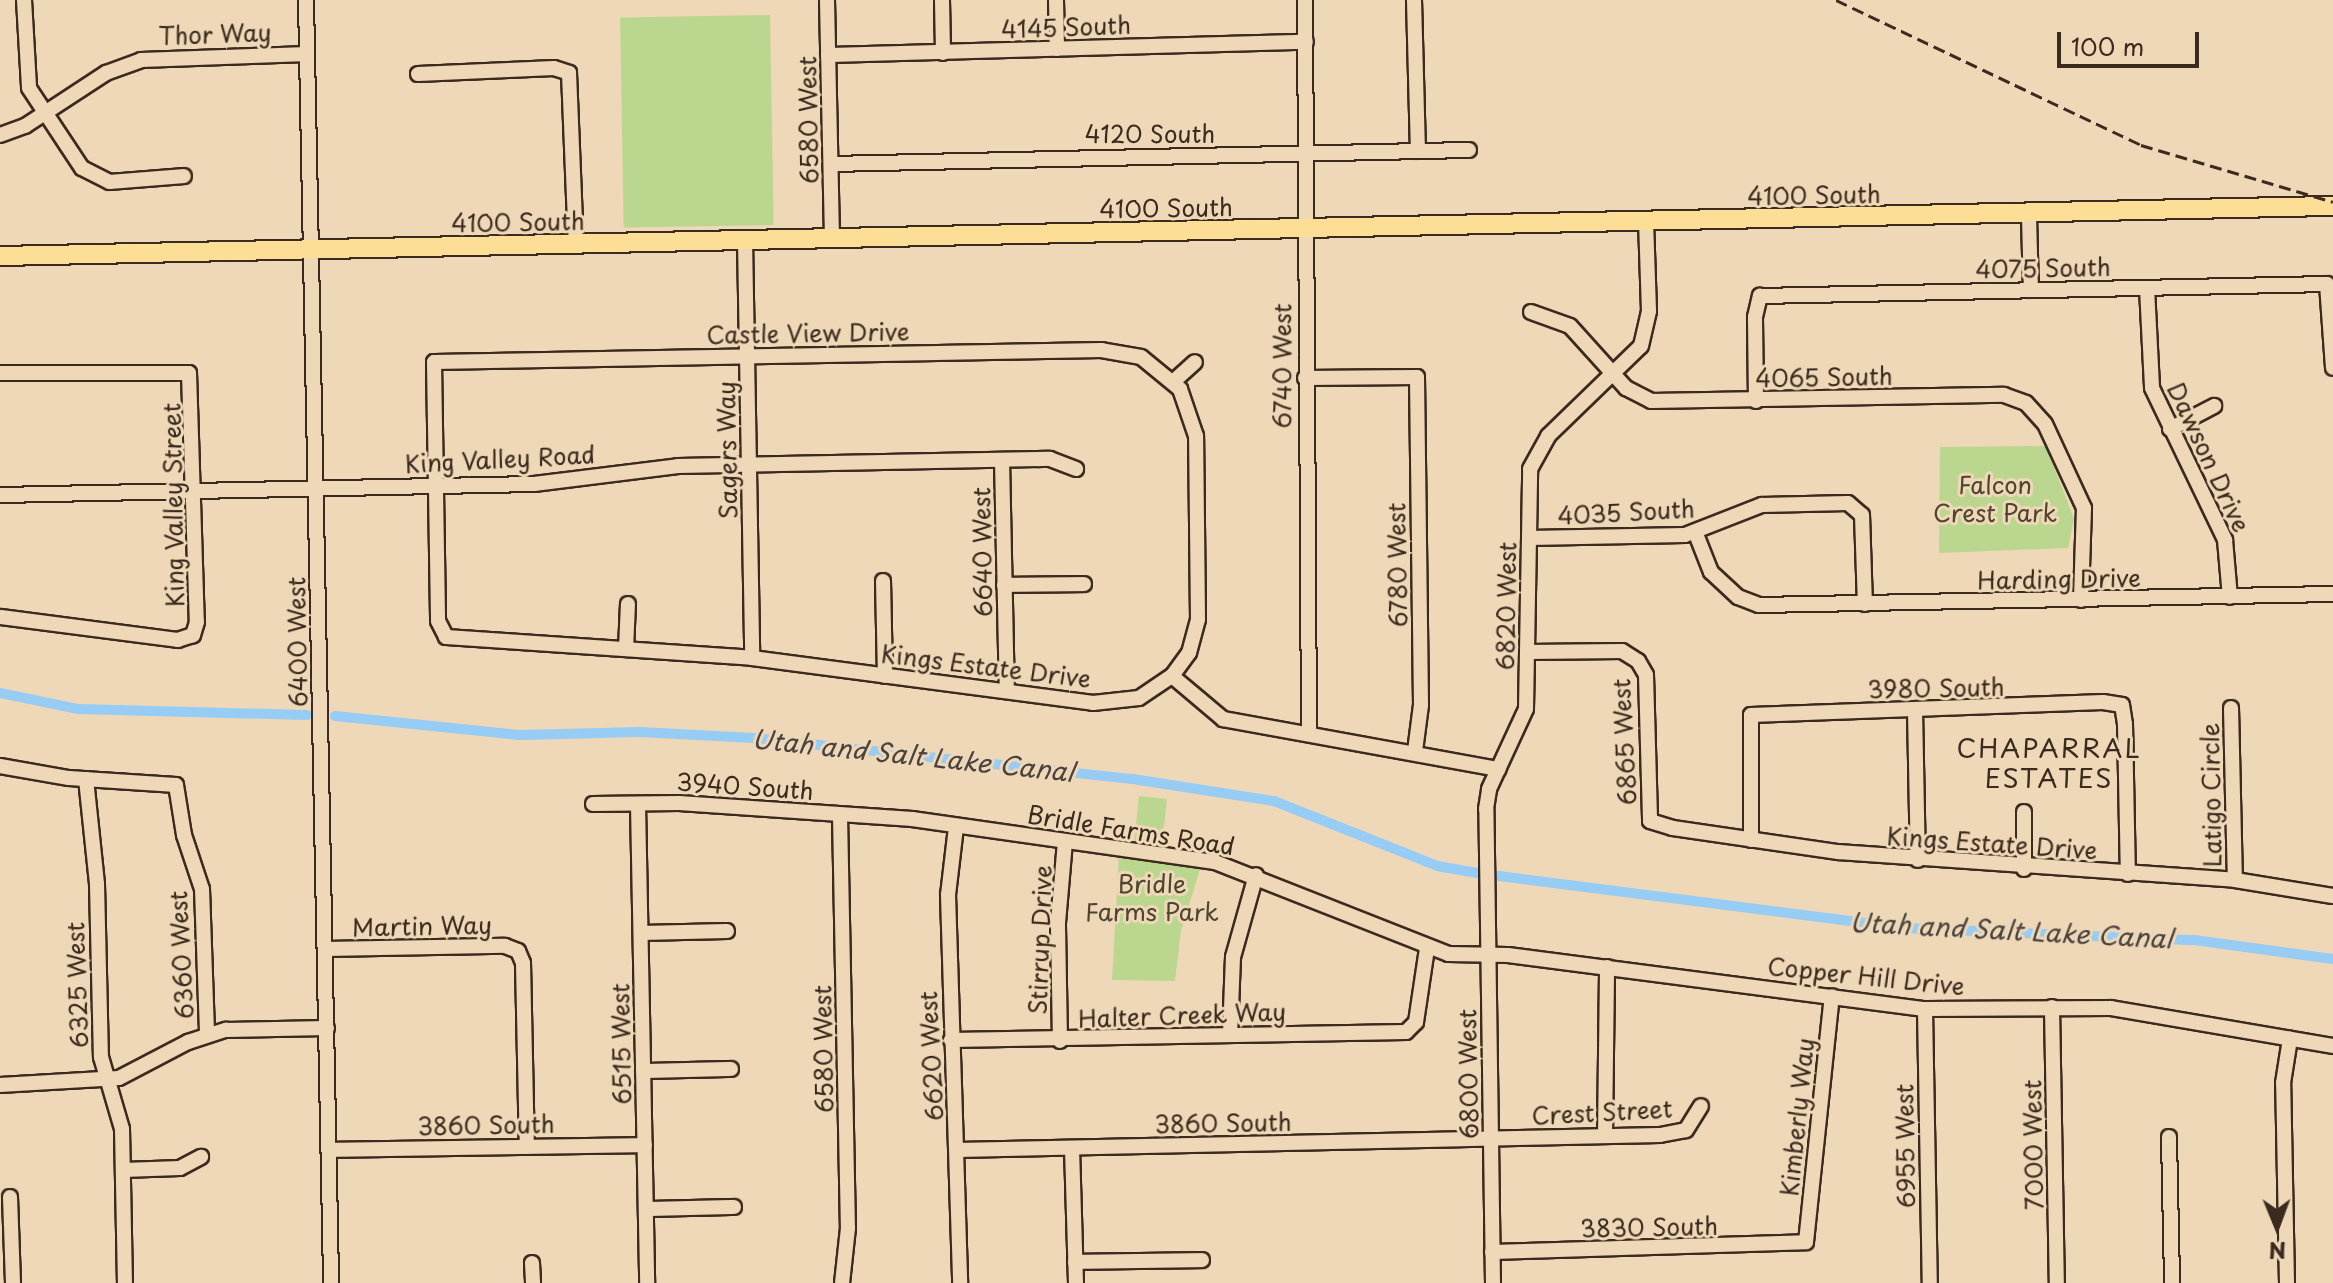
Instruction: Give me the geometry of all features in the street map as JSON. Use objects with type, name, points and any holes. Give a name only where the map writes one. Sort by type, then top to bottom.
[{"type":"main road","name":"4100 South","points":[[0,256],[2029,216],[2333,206]]},
{"type":"street","points":[[24,0],[27,82],[82,168],[95,178],[161,181],[184,176]]},
{"type":"street","name":"6400 West","points":[[306,0],[331,1283]]},
{"type":"street","name":"6580 West","points":[[827,0],[832,239]]},
{"type":"street","points":[[942,0],[943,53]]},
{"type":"street","points":[[1056,0],[1057,49]]},
{"type":"street","name":"6740 West","points":[[1305,0],[1309,733]]},
{"type":"street","points":[[1414,0],[1418,151]]},
{"type":"street","name":"4145 South","points":[[828,55],[1306,42]]},
{"type":"street","name":"Thor Way","points":[[0,135],[44,113],[106,73],[141,60],[307,54]]},
{"type":"street","points":[[418,74],[554,68],[569,73],[576,244]]},
{"type":"street","name":"4120 South","points":[[831,164],[1469,150]]},
{"type":"street","points":[[2029,216],[2031,290]]},
{"type":"street","points":[[1615,374],[1631,360],[1647,332],[1646,222]]},
{"type":"street","name":"Sagers Way","points":[[745,240],[752,658]]},
{"type":"street","name":"4075 South","points":[[1756,401],[1755,317],[1760,296],[2327,284],[2333,368]]},
{"type":"street","name":"Dawson Drive","points":[[2147,288],[2150,378],[2170,429],[2225,540],[2230,597]]},
{"type":"street","name":"4065 South","points":[[1531,312],[1570,326],[1615,374],[1651,401],[2004,395],[2038,414],[2084,508],[2081,600]]},
{"type":"street","name":"Castle View Drive","points":[[436,486],[434,362],[1112,350],[1150,362],[1174,381],[1190,408],[1196,436],[1199,611],[1193,645],[1172,676]]},
{"type":"street","points":[[1174,381],[1195,362]]},
{"type":"street","name":"King Valley Street","points":[[0,373],[189,373],[197,622],[193,635],[178,640],[0,617]]},
{"type":"street","name":"6820 West","points":[[1487,864],[1486,809],[1499,769],[1526,709],[1530,469],[1538,448],[1615,374]]},
{"type":"street","name":"6780 West","points":[[1305,378],[1417,377],[1421,705],[1415,751]]},
{"type":"street","points":[[2170,429],[2214,406]]},
{"type":"street","name":"King Valley Road","points":[[0,495],[551,483],[667,466],[749,464],[1055,459],[1076,469]]},
{"type":"street","name":"6640 West","points":[[1002,460],[1007,691]]},
{"type":"street","name":"Kings Estate Drive","points":[[436,486],[443,635],[752,658],[1116,703],[1139,698],[1172,676]]},
{"type":"street","name":"4035 South","points":[[1529,538],[1696,534],[1762,505],[1848,503],[1860,511],[1865,604]]},
{"type":"street","name":"Harding Drive","points":[[1696,534],[1711,572],[1725,588],[1759,605],[1785,607],[2333,594]]},
{"type":"street","points":[[883,581],[885,676]]},
{"type":"street","points":[[1004,585],[1084,584]]},
{"type":"street","points":[[626,649],[628,604]]},
{"type":"street","name":"6865 West","points":[[1527,652],[1622,651],[1638,661],[1646,675],[1650,821]]},
{"type":"street","points":[[1172,676],[1223,719],[1415,751],[1499,769]]},
{"type":"street","name":"3980 South","points":[[1751,840],[1751,715],[2122,705],[2128,874]]},
{"type":"street","name":"Latigo Circle","points":[[2231,708],[2235,880]]},
{"type":"street","points":[[1915,710],[1918,860]]},
{"type":"street","points":[[0,766],[86,779]]},
{"type":"street","name":"6360 West","points":[[86,779],[173,782],[202,889],[207,1035]]},
{"type":"street","name":"6325 West","points":[[86,779],[97,884],[101,1051],[122,1124],[125,1283]]},
{"type":"street","name":"3940 South","points":[[593,804],[894,818]]},
{"type":"street","name":"6515 West","points":[[638,804],[647,1283]]},
{"type":"street","points":[[2024,812],[2024,869]]},
{"type":"street","name":"6580 West","points":[[840,815],[848,1228],[842,1283]]},
{"type":"street","name":"Bridle Farms Road","points":[[894,818],[1215,862],[1256,875],[1394,930],[1427,948],[1489,954]]},
{"type":"street","name":"Kings Estate Drive","points":[[1650,821],[1751,840],[1918,860],[2235,880],[2333,896]]},
{"type":"street","name":"6620 West","points":[[956,827],[948,885],[960,1283]]},
{"type":"street","name":"Stirrup Drive","points":[[1060,1041],[1059,916],[1065,841]]},
{"type":"street","name":"6800 West","points":[[1487,864],[1493,1283]]},
{"type":"street","points":[[1230,1035],[1233,957],[1256,875]]},
{"type":"street","points":[[641,933],[727,931]]},
{"type":"street","name":"Martin Way","points":[[325,949],[505,946],[518,951],[523,963],[527,1147]]},
{"type":"street","name":"Halter Creek Way","points":[[951,1040],[1060,1041],[1402,1033],[1413,1028],[1427,948]]},
{"type":"street","name":"Copper Hill Drive","points":[[1489,954],[1925,1009],[2111,1008],[2333,1046]]},
{"type":"street","points":[[1605,1136],[1607,967]]},
{"type":"street","name":"Kimberly Way","points":[[1806,1242],[1832,996]]},
{"type":"street","name":"7000 West","points":[[2052,1007],[2057,1283]]},
{"type":"street","name":"6955 West","points":[[1925,1009],[1930,1283]]},
{"type":"street","points":[[0,1085],[108,1080],[141,1070],[207,1035],[232,1029],[327,1028]]},
{"type":"street","points":[[2287,1283],[2283,1083],[2290,1039]]},
{"type":"street","points":[[643,1071],[731,1069]]},
{"type":"street","name":"Crest Street","points":[[1491,1139],[1681,1132],[1692,1124],[1701,1106]]},
{"type":"street","points":[[2169,1137],[2172,1283]]},
{"type":"street","name":"3860 South","points":[[957,1150],[1491,1139]]},
{"type":"street","name":"3860 South","points":[[329,1150],[645,1145]]},
{"type":"street","points":[[1072,1148],[1076,1283]]},
{"type":"street","points":[[123,1170],[180,1168],[201,1157]]},
{"type":"street","points":[[10,1197],[13,1283]]},
{"type":"street","points":[[646,1209],[734,1207]]},
{"type":"street","name":"3830 South","points":[[1492,1252],[1806,1242]]},
{"type":"street","points":[[1075,1262],[1202,1260]]},
{"type":"street","points":[[532,1263],[533,1283]]},
{"type":"green space","points":[[770,15],[774,225],[624,228],[620,18]]},
{"type":"green space","name":"Falcon Crest Park","points":[[2046,446],[2074,519],[2068,548],[1939,553],[1940,447]]},
{"type":"green space","name":"Bridle Farms Park","points":[[1139,796],[1167,799],[1162,846],[1134,843]]},
{"type":"green space","name":"Bridle Farms Park","points":[[1119,854],[1201,866],[1181,931],[1175,981],[1112,980]]},
{"type":"waterway","name":"Utah and Salt Lake Canal","points":[[0,693],[78,709],[307,715]]},
{"type":"waterway","name":"Utah and Salt Lake Canal","points":[[335,716],[520,735],[640,732],[754,738],[1133,779],[1274,801],[1437,866],[1477,873]]},
{"type":"waterway","name":"Utah and Salt Lake Canal","points":[[1499,876],[1903,928],[2194,940],[2333,959]]},
{"type":"railway","points":[[1836,0],[2141,145],[2333,202]]},
{"type":"district","name":"CHAPARRAL ESTATES","points":[[2049,763]]}]
